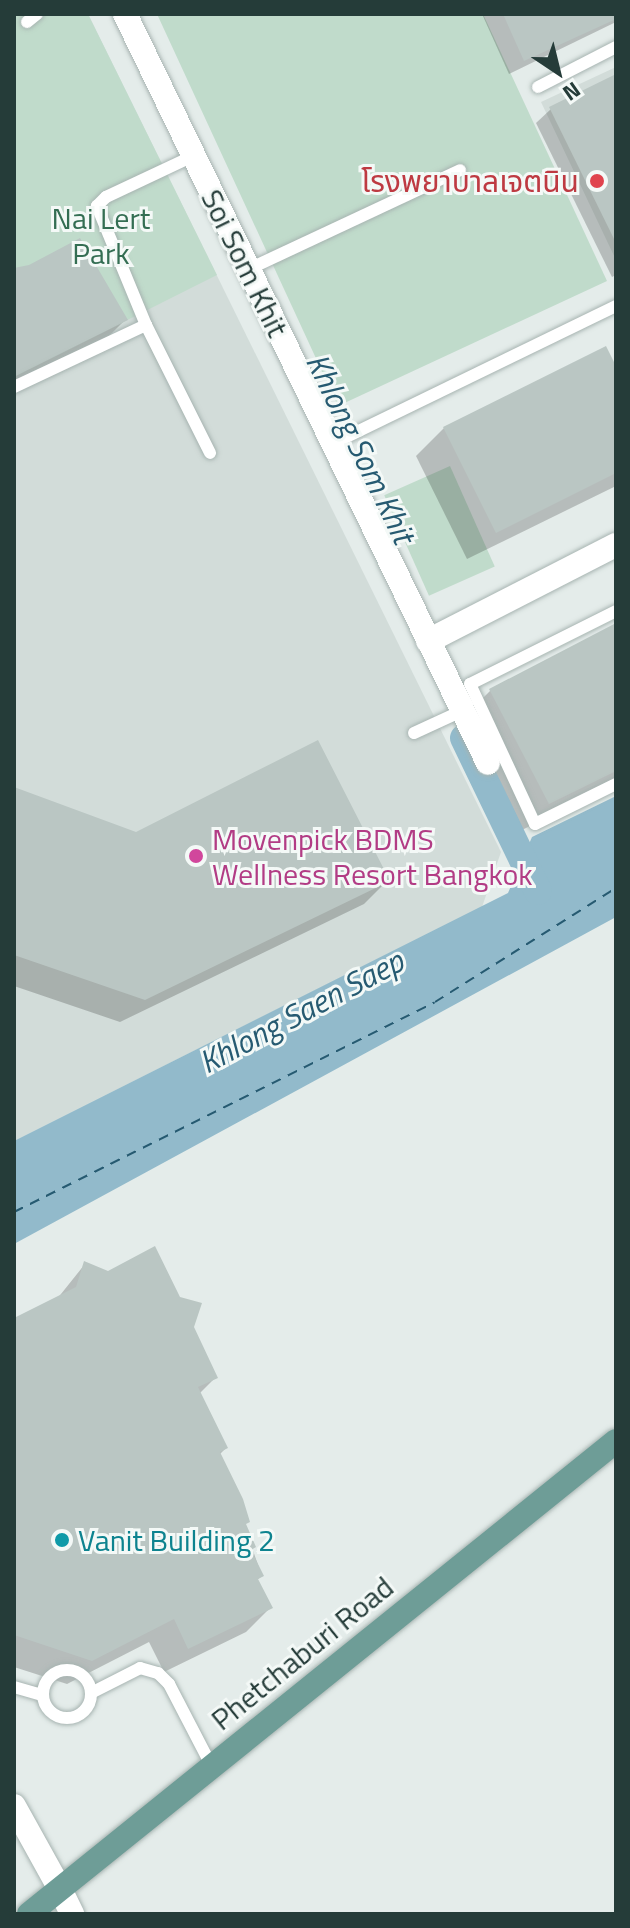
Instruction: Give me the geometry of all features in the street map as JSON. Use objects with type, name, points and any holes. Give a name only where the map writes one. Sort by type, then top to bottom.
[{"type":"main road","name":"Phetchaburi Road","points":[[29,1914],[616,1441]]},
{"type":"street","name":"Soi Som Khit","points":[[125,14],[488,763]]},
{"type":"street","points":[[428,641],[616,545]]},
{"type":"street","points":[[14,1806],[72,1914]]},
{"type":"lane","points":[[538,87],[616,47]]},
{"type":"lane","points":[[193,156],[125,188],[97,206],[146,325],[210,453]]},
{"type":"lane","points":[[249,269],[460,170]]},
{"type":"lane","points":[[334,443],[616,306]]},
{"type":"lane","points":[[14,387],[146,325]]},
{"type":"lane","points":[[616,611],[470,684],[535,824],[616,784]]},
{"type":"lane","points":[[414,733],[464,710]]},
{"type":"lane","points":[[91,1693],[78,1673],[62,1671],[48,1679],[42,1695],[50,1712],[67,1719],[85,1711],[91,1693],[140,1668],[158,1673],[169,1684],[212,1767]]},
{"type":"lane","points":[[14,1687],[42,1695]]},
{"type":"shaded area","points":[[14,14],[88,14],[501,852],[482,907],[14,1141]]},
{"type":"shaded area","name":"โรงพยาบาลเจตนิน","points":[[616,67],[616,260],[541,102]]},
{"type":"green space","name":"Nai Lert Park","points":[[14,14],[88,14],[217,275],[14,377]]},
{"type":"green space","points":[[157,14],[483,14],[607,281],[338,406]]},
{"type":"green space","points":[[450,466],[495,566],[429,596],[384,495]]},
{"type":"water","name":"Khlong Saen Saep","points":[[616,796],[616,917],[14,1244],[14,1141],[508,893],[532,837]]},
{"type":"building","points":[[503,14],[616,14],[616,19],[524,61]]},
{"type":"building","name":"โรงพยาบาลเจตนิน","points":[[616,74],[616,243],[549,107]]},
{"type":"building","points":[[80,238],[128,320],[14,377],[14,268],[29,265]]},
{"type":"building","points":[[606,346],[616,366],[616,473],[496,533],[443,427]]},
{"type":"building","points":[[616,623],[616,771],[549,804],[489,689]]},
{"type":"building","name":"Movenpick BDMS Wellness Resort Bangkok","points":[[318,740],[390,881],[145,1000],[14,955],[14,787],[136,832]]},
{"type":"building","name":"Vanit Building 2","points":[[155,1246],[180,1297],[202,1303],[194,1327],[218,1378],[198,1387],[228,1448],[220,1452],[243,1499],[250,1522],[246,1524],[256,1547],[251,1550],[264,1576],[258,1579],[273,1608],[188,1649],[174,1619],[92,1661],[14,1635],[14,1318],[76,1287],[84,1261],[108,1271]]},
{"type":"waterway","name":"Khlong Som Khit","points":[[464,738],[538,891]]},
{"type":"ferry route","points":[[14,1212],[435,1002],[616,888]]},
{"type":"place","name":"โรงพยาบาลเจตนิน","points":[[597,181]]},
{"type":"place","name":"Movenpick BDMS Wellness Resort Bangkok","points":[[196,856]]},
{"type":"place","name":"Vanit Building 2","points":[[62,1540]]}]
